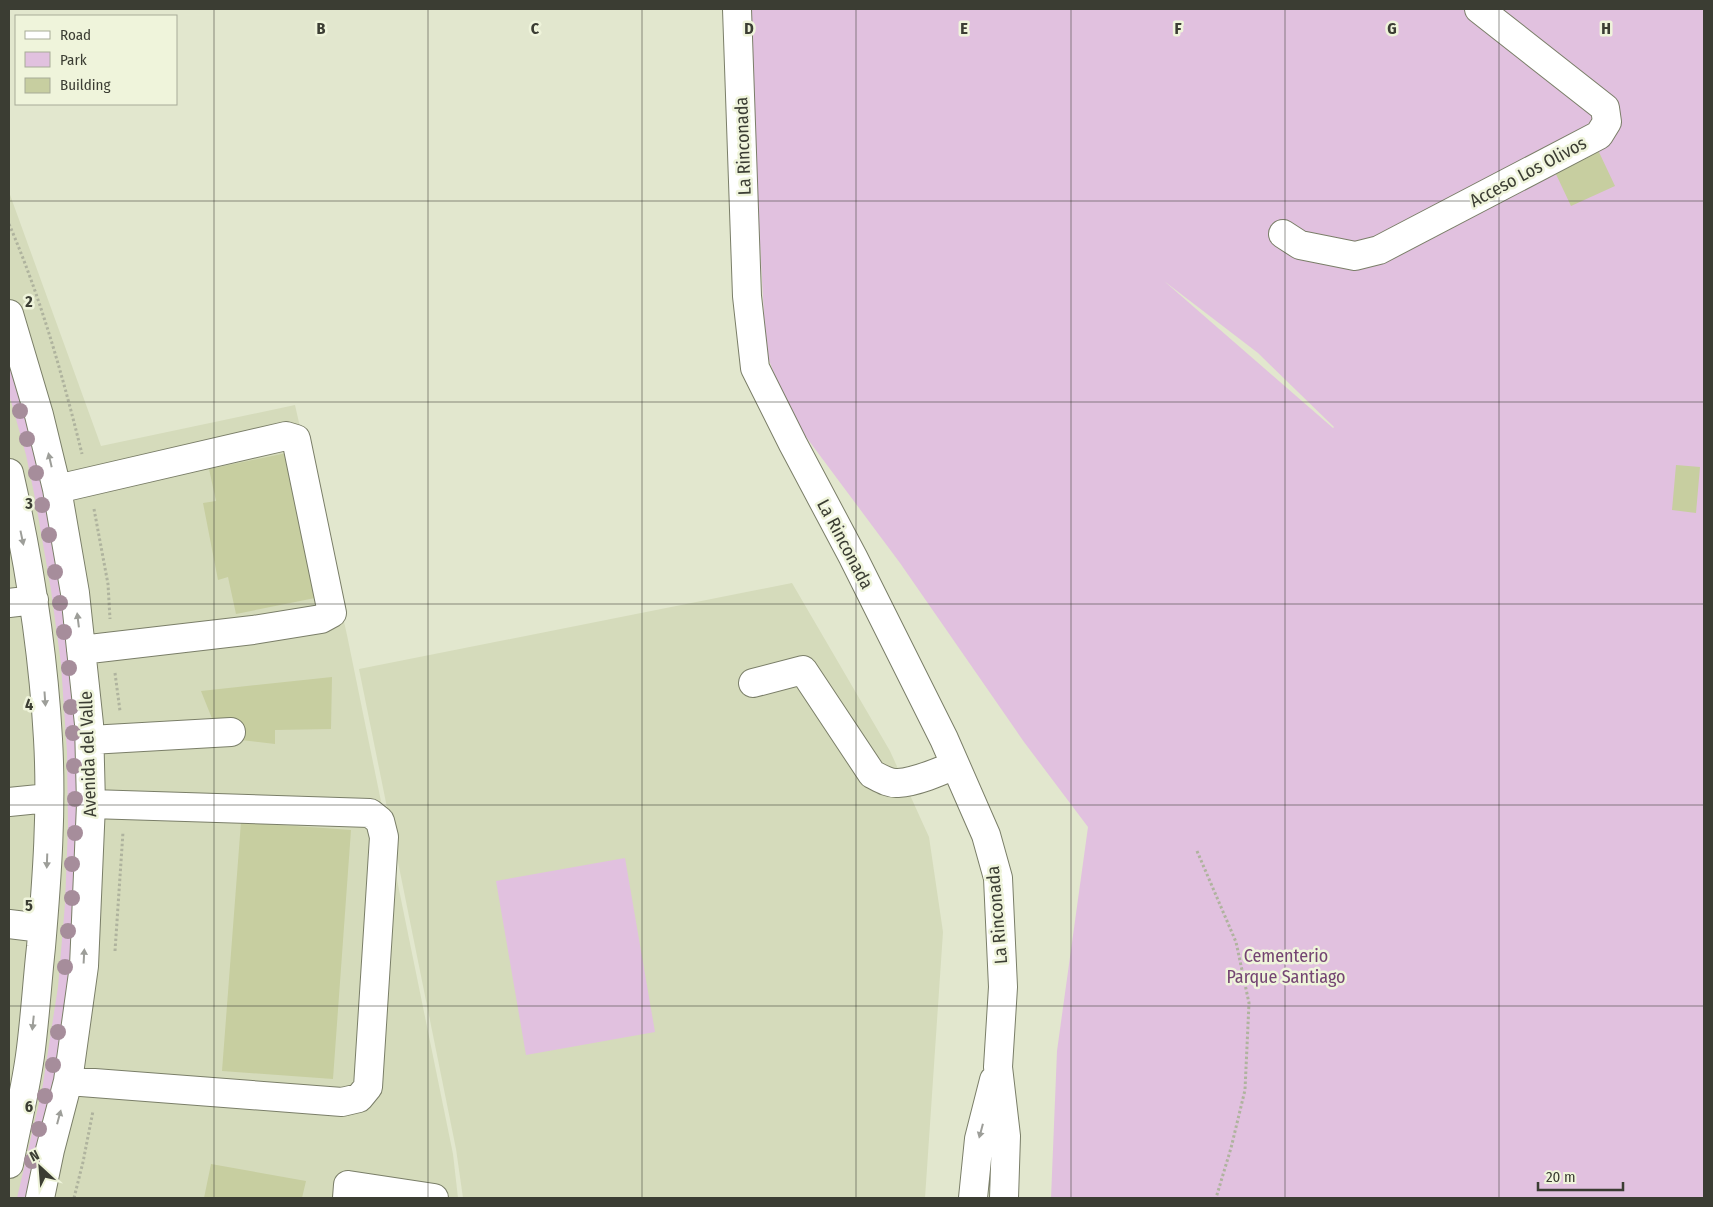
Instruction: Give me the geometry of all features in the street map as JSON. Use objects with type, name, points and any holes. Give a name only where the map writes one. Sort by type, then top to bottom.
[{"type":"street","name":"La Rinconada","points":[[737,9],[747,296],[755,368],[792,444],[858,566],[955,765],[986,834],[998,878],[1003,987],[998,1067],[1006,1136],[1004,1198]]},
{"type":"street","name":"Acceso Los Olivos","points":[[1283,234],[1300,245],[1355,256],[1379,250],[1599,135],[1607,122],[1605,108],[1480,9]]},
{"type":"street","name":"Avenida del Valle","points":[[9,314],[37,406],[57,489],[75,593],[90,740],[92,804],[84,966],[68,1081],[40,1198]]},
{"type":"street","points":[[57,489],[286,436],[296,439],[332,613],[321,619],[253,630],[82,650]]},
{"type":"street","points":[[9,1164],[30,1056],[46,876],[49,798],[48,740],[44,683],[21,602],[10,488]]},
{"type":"street","points":[[753,683],[803,670],[872,774],[884,781],[898,783],[932,775],[955,765]]},
{"type":"street","points":[[90,740],[231,732]]},
{"type":"street","points":[[9,802],[49,798]]},
{"type":"street","points":[[68,1081],[342,1102],[359,1098],[368,1087],[384,837],[380,821],[370,813],[92,804]]},
{"type":"street","points":[[9,924],[42,928]]},
{"type":"street","name":"La Rinconada","points":[[973,1198],[978,1139],[998,1067]]},
{"type":"street","points":[[347,1198],[348,1185],[434,1198]]},
{"type":"path","points":[[1196,851],[1236,942],[1249,1003],[1246,1090],[1216,1198]]},
{"type":"shaded area","points":[[9,192],[101,446],[295,405],[347,635],[453,1154],[458,1198],[9,1198]]},
{"type":"shaded area","points":[[792,583],[890,751],[929,837],[943,932],[925,1198],[463,1198],[456,1149],[359,669]]},
{"type":"green space","name":"Cementerio Parque Santiago","points":[[747,9],[1704,9],[1704,1198],[1051,1198],[1057,1051],[1088,827],[1024,742],[900,563],[789,414],[766,352]],"holes":[[[1164,281],[1258,353],[1334,427]]]},
{"type":"green space","points":[[9,349],[49,498],[78,703],[78,898],[61,1052],[29,1198],[17,1198],[42,1090],[58,987],[65,904],[68,827],[67,752],[61,664],[51,590],[26,455],[9,394]]},
{"type":"green space","points":[[625,858],[655,1032],[526,1055],[496,881]]},
{"type":"building","points":[[1598,150],[1615,186],[1571,206],[1554,170]]},
{"type":"building","points":[[296,451],[325,596],[236,614],[228,577],[218,580],[203,503],[216,501],[209,469]]},
{"type":"building","points":[[1676,465],[1700,467],[1696,513],[1672,510]]},
{"type":"building","points":[[332,677],[331,729],[275,730],[275,744],[232,739],[213,721],[201,691]]},
{"type":"building","points":[[241,822],[351,830],[333,1079],[222,1071]]},
{"type":"building","points":[[211,1164],[306,1181],[302,1198],[204,1198]]}]
